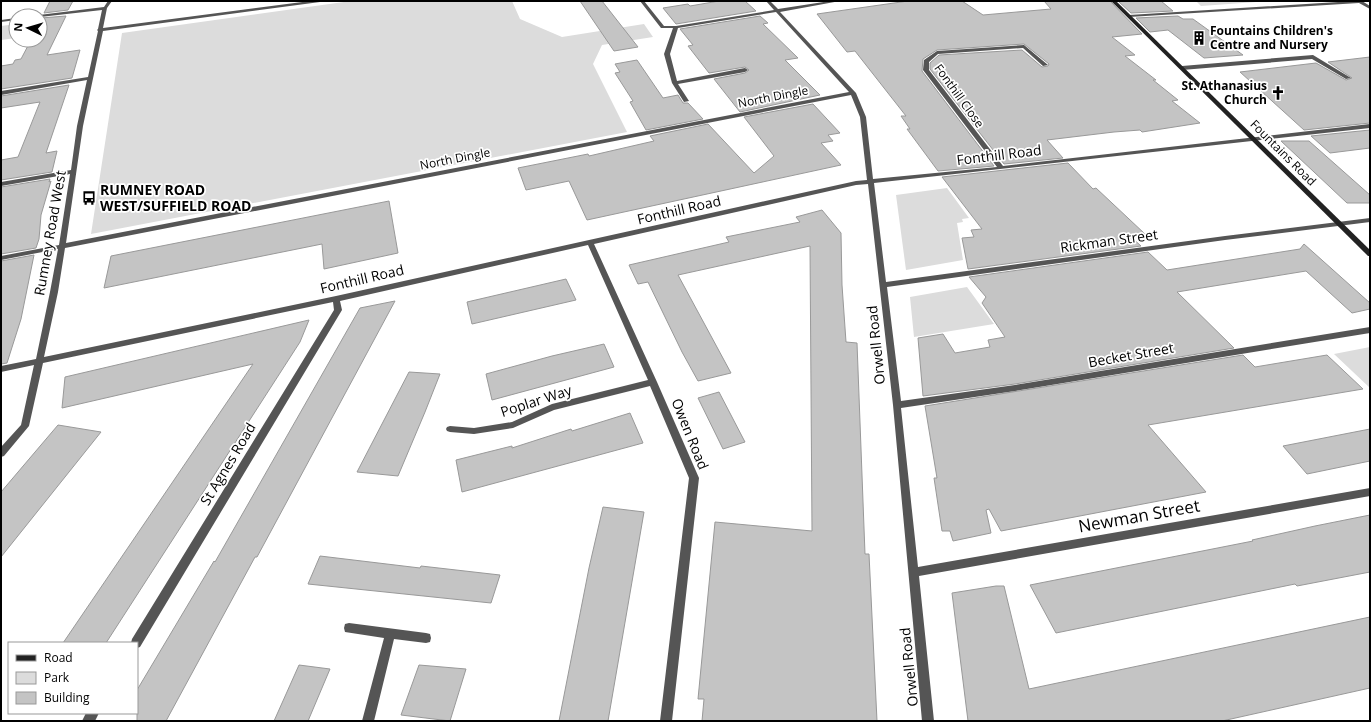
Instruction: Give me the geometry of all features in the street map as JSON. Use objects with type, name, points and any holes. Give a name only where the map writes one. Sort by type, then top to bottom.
[{"type":"street","points":[[48,15],[105,8],[110,1]]},
{"type":"street","points":[[99,30],[320,1]]},
{"type":"street","points":[[642,1],[663,27],[676,27],[838,1]]},
{"type":"street","name":"Orwell Road","points":[[768,1],[853,93],[862,117],[872,183],[884,285],[928,721]]},
{"type":"street","name":"Fountains Road","points":[[1113,1],[1370,254]]},
{"type":"street","points":[[1129,16],[1359,2],[1370,8]]},
{"type":"street","name":"Rumney Road West","points":[[1,453],[25,426],[54,292],[80,126],[99,30],[105,8]]},
{"type":"street","points":[[676,27],[668,54],[674,82],[686,101]]},
{"type":"street","name":"Fonthill Close","points":[[1001,168],[926,70],[926,61],[937,53],[1024,46],[1045,65]]},
{"type":"street","points":[[1182,68],[1313,57],[1348,78]]},
{"type":"street","points":[[674,82],[745,70]]},
{"type":"street","points":[[1,93],[89,78]]},
{"type":"street","name":"North Dingle","points":[[1,258],[853,93]]},
{"type":"street","name":"Fonthill Road","points":[[1,369],[336,299],[856,183],[872,183],[1253,138],[1370,126]]},
{"type":"street","points":[[1,184],[74,171]]},
{"type":"street","name":"Rickman Street","points":[[884,285],[1225,238],[1370,220]]},
{"type":"street","name":"Owen Road","points":[[590,243],[653,382],[694,478],[666,721]]},
{"type":"street","name":"St Agnes Road","points":[[137,642],[338,310],[336,299]]},
{"type":"street","name":"Becket Street","points":[[897,405],[993,393],[1241,350],[1370,330]]},
{"type":"street","name":"Poplar Way","points":[[450,429],[474,431],[513,425],[552,407],[653,382]]},
{"type":"street","name":"Newman Street","points":[[913,572],[1370,492]]},
{"type":"street","points":[[349,628],[426,638]]},
{"type":"street","points":[[368,721],[390,634]]},
{"type":"green space","points":[[351,1],[512,1],[520,19],[562,37],[644,24],[653,37],[602,45],[593,64],[627,132],[91,234],[122,33]]},
{"type":"green space","points":[[1196,1],[1270,1],[1201,6]]},
{"type":"green space","points":[[8,25],[8,39],[1,40],[1,26]]},
{"type":"green space","points":[[947,188],[969,218],[962,219],[963,222],[957,223],[963,260],[906,270],[896,195]]},
{"type":"green space","points":[[967,287],[994,324],[914,337],[910,297]]},
{"type":"green space","points":[[1370,347],[1370,388],[1334,354]]},
{"type":"building","points":[[50,1],[73,1],[68,10],[48,12],[48,8],[46,8]]},
{"type":"building","points":[[580,1],[602,1],[638,47],[614,51]]},
{"type":"building","points":[[719,1],[745,1],[756,11],[676,24],[663,8],[688,4],[690,6]]},
{"type":"building","points":[[908,1],[962,1],[983,15],[1051,9],[1044,1],[1110,1],[1142,34],[1112,37],[1135,55],[1125,56],[1156,80],[1153,80],[1178,100],[1172,101],[1200,123],[1142,132],[1140,130],[1114,132],[1047,140],[1063,158],[1004,164],[930,69],[930,63],[939,55],[1022,50],[1042,67],[1048,66],[1049,64],[1024,44],[937,50],[923,59],[922,71],[994,166],[938,171],[907,129],[910,129],[901,116],[906,116],[855,51],[847,52],[817,14]]},
{"type":"building","points":[[1118,1],[1161,1],[1173,11],[1131,13]]},
{"type":"building","points":[[66,16],[47,55],[80,50],[72,78],[1,89],[1,66],[13,64],[15,60],[21,59],[27,48],[48,48],[48,17]]},
{"type":"building","points":[[760,16],[768,23],[763,24],[798,58],[785,60],[820,95],[740,112],[714,79],[745,73],[749,70],[745,67],[709,73],[688,46],[693,45],[680,29]]},
{"type":"building","name":"Fountains Children's Centre and Nursery","points":[[1178,16],[1183,19],[1193,19],[1243,55],[1204,58],[1168,30],[1150,32],[1136,18]]},
{"type":"building","points":[[1370,57],[1370,123],[1304,130],[1240,72],[1316,63],[1346,80],[1352,78],[1328,62]]},
{"type":"building","points":[[637,60],[663,98],[678,95],[683,103],[688,103],[703,119],[646,130],[630,102],[633,101],[615,73],[620,72],[615,64]]},
{"type":"building","points":[[69,85],[46,153],[57,151],[52,172],[1,180],[1,160],[18,157],[40,102],[1,108],[1,96]]},
{"type":"building","points":[[813,104],[840,133],[828,135],[833,141],[821,143],[841,165],[587,220],[569,181],[526,190],[518,168],[588,154],[589,156],[654,141],[650,136],[708,124],[754,173],[774,156],[744,117]]},
{"type":"building","points":[[1370,130],[1370,148],[1330,153],[1311,136]]},
{"type":"building","points":[[1281,141],[1309,141],[1370,195],[1370,203],[1347,203]]},
{"type":"building","points":[[1068,163],[1093,189],[1096,188],[1145,234],[1130,236],[1141,246],[968,269],[962,238],[974,237],[971,230],[982,229],[942,177]]},
{"type":"building","points":[[50,179],[49,182],[51,181],[41,215],[39,239],[36,248],[1,254],[1,187]]},
{"type":"building","points":[[389,201],[398,253],[324,269],[322,244],[104,288],[111,256]]},
{"type":"building","points":[[822,210],[841,233],[842,285],[846,342],[857,343],[865,554],[869,554],[877,721],[702,721],[704,699],[698,699],[715,522],[812,531],[810,246],[678,275],[731,373],[698,381],[682,352],[648,282],[638,284],[629,265],[729,242],[726,237],[800,222],[796,217]]},
{"type":"building","points":[[1304,244],[1370,303],[1370,309],[1352,313],[1306,271],[1177,292],[1234,348],[1015,384],[923,396],[918,338],[943,334],[955,353],[990,347],[988,340],[1005,337],[982,303],[986,297],[969,277],[1148,252],[1167,270],[1300,249]]},
{"type":"building","points":[[34,255],[21,319],[7,363],[1,364],[1,261]]},
{"type":"building","points":[[566,279],[576,300],[472,324],[467,302]]},
{"type":"building","points":[[395,301],[257,557],[255,557],[166,721],[137,721],[138,688],[214,561],[215,562],[360,308]]},
{"type":"building","points":[[309,320],[300,342],[107,642],[64,642],[253,364],[62,408],[65,377]]},
{"type":"building","points":[[604,344],[614,367],[492,400],[486,374]]},
{"type":"building","points":[[1243,355],[1255,367],[1327,355],[1363,389],[1148,425],[1206,492],[1001,531],[989,509],[986,510],[991,533],[953,541],[950,531],[942,531],[934,478],[937,478],[925,406]]},
{"type":"building","points":[[409,372],[440,374],[398,476],[357,472]]},
{"type":"building","points":[[719,392],[745,442],[723,449],[698,398]]},
{"type":"building","points":[[630,413],[643,443],[462,492],[456,460],[512,446],[512,448],[571,429],[572,431]]},
{"type":"building","points":[[58,425],[101,432],[1,557],[1,492]]},
{"type":"building","points":[[1370,429],[1370,461],[1307,474],[1283,446]]},
{"type":"building","points":[[603,507],[644,512],[608,721],[559,721],[589,568]]},
{"type":"building","points":[[1370,515],[1370,572],[1297,586],[1295,584],[1056,633],[1030,585],[1253,541],[1252,540]]},
{"type":"building","points":[[320,556],[420,568],[421,566],[500,575],[491,603],[308,584]]},
{"type":"building","points":[[1004,586],[1029,689],[1370,617],[1370,688],[1222,721],[968,721],[952,593]]},
{"type":"building","points":[[299,665],[330,669],[308,721],[274,721]]},
{"type":"building","points":[[419,665],[466,669],[450,721],[401,715]]},
{"type":"place","name":"Fountains Children's Centre and Nursery","points":[[1199,38]]},
{"type":"place","name":"St. Athanasius Church","points":[[1278,93]]},
{"type":"place","name":"RUMNEY ROAD WEST/SUFFIELD ROAD","points":[[89,198]]}]
